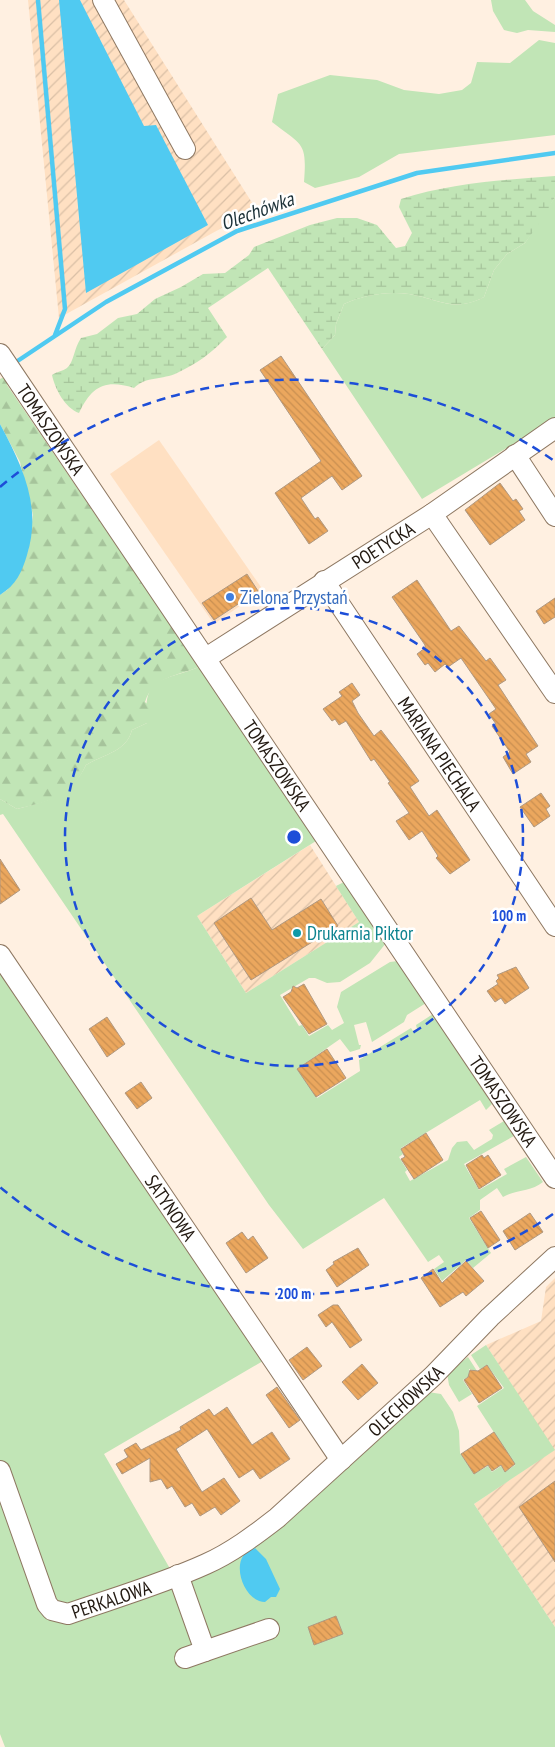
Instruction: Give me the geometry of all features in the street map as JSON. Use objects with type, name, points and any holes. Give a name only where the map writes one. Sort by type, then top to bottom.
[{"type":"street","points":[[103,0],[184,149]]},
{"type":"street","name":"TOMASZOWSKA","points":[[2,357],[555,1178]]},
{"type":"street","name":"POETYCKA","points":[[206,658],[324,581],[432,514],[555,428]]},
{"type":"street","points":[[515,455],[555,516]]},
{"type":"street","points":[[432,514],[555,693]]},
{"type":"street","name":"MARIANA PIECHALA","points":[[324,581],[555,926]]},
{"type":"street","name":"SATYNOWA","points":[[0,955],[341,1460]]},
{"type":"street","name":"OLECHOWSKA","points":[[251,1538],[341,1460],[433,1376],[490,1317],[555,1257]]},
{"type":"street","name":"PERKALOWA","points":[[0,1471],[47,1604],[52,1610],[68,1614],[178,1575],[207,1564],[251,1538]]},
{"type":"street","points":[[178,1575],[205,1651]]},
{"type":"street","points":[[185,1658],[270,1629]]},
{"type":"shaded area","points":[[28,0],[124,0],[256,209],[59,318]]},
{"type":"shaded area","points":[[159,440],[263,590],[214,624],[110,474]]},
{"type":"shaded area","name":"Drukarnia Piktor","points":[[310,845],[359,922],[246,993],[197,916]]},
{"type":"shaded area","points":[[555,1278],[555,1627],[474,1504],[554,1450],[486,1345],[541,1321],[546,1287]]},
{"type":"green space","points":[[491,0],[525,0],[533,11],[555,25],[555,32],[528,30],[517,33],[504,30],[493,11]]},
{"type":"green space","points":[[539,40],[555,43],[555,135],[399,154],[359,177],[315,188],[304,182],[305,159],[301,146],[272,122],[278,94],[330,75],[377,80],[404,90],[439,94],[462,90],[471,83],[477,62],[510,63]]},
{"type":"green space","points":[[555,176],[555,197],[543,218],[525,243],[507,254],[494,270],[484,297],[473,302],[464,304],[446,303],[401,293],[384,293],[360,298],[344,304],[336,324],[335,335],[322,349],[268,268],[208,308],[227,337],[191,366],[172,375],[149,380],[134,388],[115,384],[100,387],[89,396],[79,413],[69,407],[61,397],[56,386],[52,375],[69,365],[81,338],[97,334],[118,318],[137,314],[155,299],[203,274],[225,273],[249,255],[254,247],[310,225],[337,218],[357,218],[377,225],[396,248],[405,246],[412,233],[399,207],[401,199],[458,186]]},
{"type":"green space","points":[[555,197],[555,419],[422,499],[322,349],[335,335],[336,324],[344,304],[360,298],[384,293],[401,293],[446,303],[463,304],[484,297],[494,270],[507,254],[525,243]]},
{"type":"green space","points":[[4,377],[9,383],[7,385],[199,667],[167,678],[154,687],[145,702],[155,711],[147,723],[132,730],[120,748],[86,765],[80,776],[66,791],[49,800],[17,809],[0,799],[0,595],[7,590],[28,551],[33,515],[20,462],[0,424],[0,379]]},
{"type":"green space","points":[[199,667],[316,841],[197,916],[246,993],[359,922],[336,886],[344,882],[386,943],[370,963],[340,982],[327,983],[315,978],[309,978],[280,995],[299,1026],[302,1025],[309,1036],[328,1025],[332,1030],[344,1023],[337,1007],[341,992],[390,962],[398,961],[426,1003],[407,1015],[404,1022],[372,1042],[366,1022],[354,1025],[359,1045],[361,1045],[360,1049],[350,1052],[340,1039],[297,1069],[317,1098],[360,1071],[359,1060],[411,1028],[413,1031],[417,1029],[416,1025],[433,1014],[492,1104],[486,1110],[480,1100],[401,1148],[403,1154],[399,1157],[407,1170],[405,1172],[410,1181],[448,1160],[452,1148],[457,1142],[467,1141],[474,1150],[492,1139],[493,1135],[489,1130],[504,1121],[514,1136],[464,1164],[479,1190],[507,1174],[504,1169],[526,1157],[543,1182],[534,1187],[503,1197],[497,1188],[480,1200],[480,1210],[469,1218],[491,1253],[473,1268],[466,1260],[442,1281],[434,1269],[444,1262],[439,1255],[428,1262],[384,1198],[303,1249],[269,1205],[3,814],[0,815],[0,799],[17,809],[48,800],[66,790],[73,784],[86,765],[120,748],[132,730],[147,723],[146,707],[148,696],[158,682]]},
{"type":"green space","points":[[0,959],[208,1247],[280,1351],[104,1454],[180,1586],[428,1392],[441,1394],[453,1412],[459,1431],[460,1453],[474,1474],[488,1466],[492,1472],[501,1466],[505,1472],[515,1465],[477,1406],[504,1388],[487,1365],[480,1369],[471,1355],[486,1345],[555,1450],[474,1504],[555,1627],[555,1747],[5,1747],[0,1734]]},
{"type":"green space","points":[[468,1357],[477,1371],[469,1369],[469,1376],[463,1380],[472,1394],[459,1402],[449,1385],[447,1373]]},
{"type":"water","points":[[59,0],[80,0],[144,126],[156,125],[208,225],[86,293]]},
{"type":"water","points":[[0,424],[23,472],[31,504],[32,520],[31,537],[23,567],[18,578],[0,595]]},
{"type":"water","points":[[255,1548],[266,1559],[280,1589],[276,1597],[271,1597],[265,1602],[257,1600],[250,1594],[244,1586],[241,1577],[242,1559],[246,1552]]},
{"type":"building","points":[[281,356],[362,476],[342,490],[332,476],[301,498],[315,519],[318,517],[328,531],[309,544],[275,493],[321,461],[260,370]]},
{"type":"building","points":[[500,483],[513,501],[516,499],[523,509],[519,511],[525,520],[490,545],[465,510]]},
{"type":"building","points":[[247,574],[258,591],[214,620],[202,603]]},
{"type":"building","points":[[417,580],[451,631],[459,626],[486,661],[490,658],[506,680],[498,685],[538,746],[526,754],[531,762],[513,774],[503,757],[510,752],[492,726],[496,724],[489,714],[496,709],[461,658],[448,667],[445,664],[435,672],[428,663],[425,665],[417,654],[425,648],[425,645],[392,597]]},
{"type":"building","points":[[555,598],[555,617],[544,624],[536,611]]},
{"type":"building","points":[[352,683],[360,695],[352,701],[358,713],[374,736],[381,730],[404,760],[419,781],[410,787],[429,816],[437,810],[470,860],[450,874],[436,858],[438,856],[422,831],[409,840],[396,821],[409,813],[388,783],[390,782],[374,759],[371,761],[346,721],[339,725],[335,719],[332,721],[323,709],[342,696],[339,692]]},
{"type":"building","points":[[541,793],[550,806],[546,809],[550,816],[534,827],[520,807]]},
{"type":"building","points":[[0,859],[20,890],[0,904]]},
{"type":"building","points":[[251,898],[272,930],[321,899],[338,926],[251,980],[214,923]]},
{"type":"building","points":[[516,967],[529,988],[505,1004],[501,998],[495,1002],[487,991],[498,984],[496,981],[499,978],[497,975]]},
{"type":"building","points":[[304,984],[327,1024],[309,1034],[283,997],[291,992],[293,986],[297,988]]},
{"type":"building","points":[[107,1017],[125,1044],[107,1057],[89,1029]]},
{"type":"building","points":[[327,1049],[346,1078],[316,1097],[297,1069]]},
{"type":"building","points":[[141,1082],[152,1098],[137,1109],[125,1093]]},
{"type":"building","points":[[426,1133],[443,1160],[414,1179],[401,1159],[405,1157],[401,1149]]},
{"type":"building","points":[[482,1155],[484,1158],[488,1155],[501,1175],[479,1189],[466,1165]]},
{"type":"building","points":[[481,1211],[500,1240],[488,1248],[470,1218]]},
{"type":"building","points":[[530,1213],[543,1232],[515,1250],[503,1231]]},
{"type":"building","points":[[242,1232],[248,1240],[253,1236],[268,1258],[246,1273],[226,1243]]},
{"type":"building","points":[[358,1248],[369,1265],[337,1287],[326,1270],[334,1264],[333,1262]]},
{"type":"building","points":[[466,1261],[484,1281],[466,1296],[463,1292],[440,1307],[421,1278],[433,1269],[442,1283]]},
{"type":"building","points":[[333,1305],[338,1305],[362,1340],[350,1348],[332,1322],[326,1327],[318,1315]]},
{"type":"building","points":[[307,1347],[322,1366],[303,1380],[289,1360]]},
{"type":"building","points":[[362,1364],[378,1383],[358,1400],[342,1382]]},
{"type":"building","points":[[487,1365],[502,1388],[479,1403],[464,1380],[468,1377],[470,1370],[478,1371]]},
{"type":"building","points":[[277,1387],[300,1420],[289,1428],[266,1395]]},
{"type":"building","points":[[227,1407],[252,1445],[272,1432],[290,1459],[260,1479],[253,1469],[239,1478],[207,1429],[176,1449],[202,1492],[224,1478],[240,1501],[221,1515],[215,1507],[200,1516],[192,1503],[185,1507],[172,1486],[167,1489],[161,1479],[150,1482],[150,1458],[122,1474],[116,1464],[128,1457],[124,1450],[136,1443],[141,1450],[181,1430],[180,1427],[209,1409],[214,1416]]},
{"type":"building","points":[[494,1432],[515,1464],[505,1472],[501,1465],[492,1471],[488,1465],[474,1474],[461,1454]]},
{"type":"building","points":[[555,1481],[555,1562],[519,1507]]},
{"type":"building","points":[[336,1616],[343,1634],[314,1645],[308,1627]]},
{"type":"waterway","points":[[38,0],[65,309],[55,335]]},
{"type":"waterway","name":"Olechówka","points":[[13,364],[106,302],[237,231],[417,173],[555,153]]},
{"type":"place","name":"Zielona Przystań","points":[[230,597]]},
{"type":"place","name":"Drukarnia Piktor","points":[[297,933]]}]
